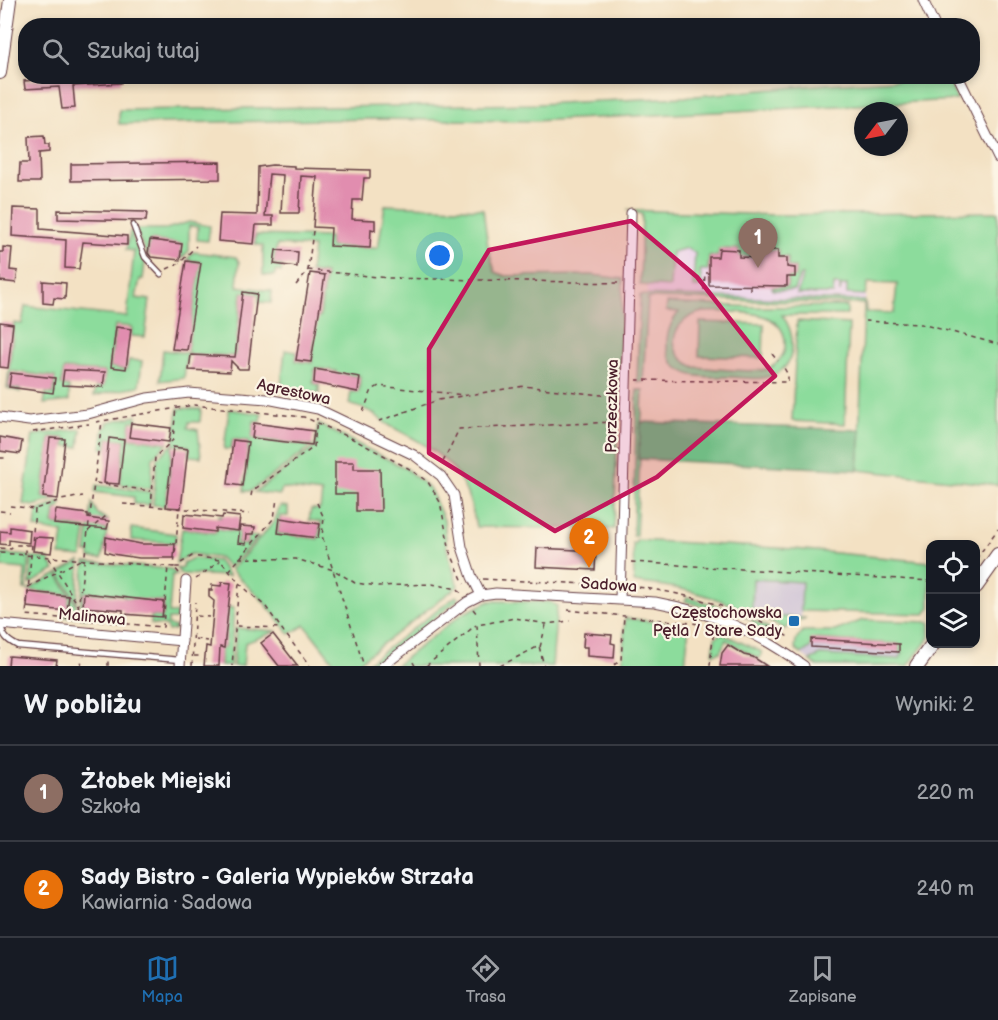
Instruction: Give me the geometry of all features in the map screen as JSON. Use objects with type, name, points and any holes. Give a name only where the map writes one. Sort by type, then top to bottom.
[{"type":"main road","points":[[0,73],[10,0]]},
{"type":"main road","points":[[980,579],[998,555]]},
{"type":"main road","points":[[917,666],[930,648]]},
{"type":"street","points":[[923,0],[931,18]]},
{"type":"street","points":[[962,84],[998,158]]},
{"type":"street","name":"Porzeczkowa","points":[[620,599],[631,213]]},
{"type":"street","name":"Agrestowa","points":[[0,417],[29,421],[88,414],[147,398],[189,393],[267,399],[318,409],[414,455],[441,476],[454,495],[462,547],[481,595]]},
{"type":"street","points":[[180,663],[187,581]]},
{"type":"street","name":"Sadowa","points":[[383,666],[461,605],[481,595],[546,594],[655,602],[723,619],[761,637],[804,666]]},
{"type":"street","name":"Malinowa","points":[[0,624],[182,641]]},
{"type":"lane","points":[[133,225],[145,257],[160,274]]},
{"type":"lane","points":[[0,624],[2,634],[8,641],[18,646],[180,663]]},
{"type":"path","points":[[296,285],[308,270],[313,231]]},
{"type":"path","points":[[154,269],[173,268],[196,246]]},
{"type":"path","points":[[308,270],[389,278],[630,284]]},
{"type":"path","points":[[704,290],[705,273],[709,273]]},
{"type":"path","points":[[750,284],[750,291]]},
{"type":"path","points":[[865,321],[921,324],[998,344]]},
{"type":"path","points":[[772,354],[778,361]]},
{"type":"path","points":[[636,380],[788,382],[788,375],[784,368]]},
{"type":"path","points":[[363,412],[372,390],[379,386],[468,395]]},
{"type":"path","points":[[379,420],[438,400],[524,386],[601,395],[626,390]]},
{"type":"path","points":[[151,508],[155,457],[173,440],[176,406]]},
{"type":"path","points":[[33,432],[176,406],[214,406],[302,417],[408,468],[429,482],[440,502],[450,550],[463,584],[472,577],[614,585]]},
{"type":"path","points":[[251,496],[252,491],[314,447],[318,409]]},
{"type":"path","points":[[79,630],[77,619],[82,559],[95,483],[102,421]]},
{"type":"path","points":[[442,462],[459,429],[626,421]]},
{"type":"path","points":[[0,458],[5,458]]},
{"type":"path","points":[[95,483],[152,491]]},
{"type":"path","points":[[10,506],[35,509],[61,500],[83,496]]},
{"type":"path","points":[[229,571],[274,518],[277,499]]},
{"type":"path","points":[[318,503],[324,518],[322,536],[363,663]]},
{"type":"path","points":[[123,504],[249,514]]},
{"type":"path","points":[[35,509],[26,615],[163,627],[168,566]]},
{"type":"path","points":[[179,509],[174,567],[187,581],[220,560]]},
{"type":"path","points":[[0,511],[10,512]]},
{"type":"path","points":[[87,532],[106,516]]},
{"type":"path","points":[[980,552],[998,529]]},
{"type":"path","points":[[10,554],[15,544],[32,545]]},
{"type":"path","points":[[24,555],[25,544]]},
{"type":"path","points":[[0,548],[11,549]]},
{"type":"path","points":[[0,553],[174,567],[180,567],[181,562],[192,556],[220,560],[238,583],[266,607],[310,666]]},
{"type":"path","points":[[48,556],[78,606]]},
{"type":"path","points":[[239,558],[296,559],[334,570],[355,583],[367,585],[432,584],[458,589]]},
{"type":"path","points":[[28,587],[82,559]]},
{"type":"path","points":[[630,562],[926,581]]},
{"type":"path","points":[[232,666],[238,583]]},
{"type":"path","points":[[627,586],[680,593],[735,609],[790,638]]},
{"type":"path","points":[[192,666],[196,616],[195,594]]},
{"type":"path","points":[[568,610],[714,626],[722,629]]},
{"type":"path","points":[[89,620],[90,612]]},
{"type":"path","points":[[112,613],[112,622]]},
{"type":"path","points":[[614,665],[621,660],[624,615]]},
{"type":"path","points":[[196,616],[209,617]]},
{"type":"path","points":[[426,666],[477,625],[515,618],[546,624],[570,621]]},
{"type":"path","points":[[127,624],[128,619]]},
{"type":"path","points":[[148,620],[148,625]]},
{"type":"path","points":[[544,666],[540,648],[546,624]]},
{"type":"path","points":[[477,625],[479,666]]},
{"type":"path","points":[[235,626],[281,628]]},
{"type":"path","points":[[710,666],[714,626]]},
{"type":"path","points":[[194,639],[207,641]]},
{"type":"path","points":[[500,666],[539,646],[540,648]]},
{"type":"path","points":[[193,656],[201,656]]},
{"type":"path","points":[[413,662],[415,666]]},
{"type":"highlighted area","points":[[631,221],[697,277],[775,376],[657,477],[555,531],[429,453],[429,349],[489,250]]},
{"type":"shaded area","points":[[650,242],[868,247],[865,304],[647,298]]},
{"type":"shaded area","points":[[753,579],[802,582],[801,619],[764,616],[752,610]]},
{"type":"shaded area","points":[[811,639],[899,644],[903,653],[899,659],[813,657],[810,660],[801,654],[811,647]]},
{"type":"green space","points":[[828,84],[950,84],[957,100],[854,102],[854,105],[532,121],[372,119],[119,124],[119,110],[537,104],[685,97]]},
{"type":"green space","points":[[385,205],[483,209],[488,247],[495,272],[505,276],[592,275],[623,279],[614,529],[476,527],[466,490],[449,465],[425,445],[371,412],[349,404],[351,392],[359,392],[360,376],[336,374],[336,371],[315,368],[313,383],[319,385],[319,394],[281,386],[285,350],[297,352],[296,361],[312,363],[316,317],[320,317],[325,274],[310,272],[313,247],[277,245],[273,264],[282,266],[281,272],[276,271],[274,276],[263,275],[263,246],[255,244],[256,235],[329,237],[330,247],[378,248]]},
{"type":"green space","points":[[627,210],[774,215],[998,212],[998,485],[858,470],[864,304],[648,298],[643,382],[637,382],[640,295],[865,301],[866,312],[894,313],[897,284],[868,283],[865,295],[847,294],[847,285],[841,286],[840,293],[840,285],[834,285],[833,294],[797,294],[803,275],[800,275],[794,290],[773,290],[772,287],[787,287],[788,277],[795,277],[795,267],[788,267],[788,257],[779,257],[778,250],[761,250],[760,257],[740,256],[739,249],[719,249],[718,256],[709,256],[708,270],[700,270],[702,286],[693,288],[695,253],[687,248],[672,252],[670,287],[640,285],[642,214]]},
{"type":"green space","points":[[189,222],[210,226],[208,241],[197,240],[198,227],[189,226],[189,251],[180,260],[182,244],[150,240],[148,257],[137,234],[132,237],[145,262],[143,279],[140,279],[136,298],[150,300],[145,337],[131,336],[132,327],[115,325],[110,367],[126,370],[129,360],[142,361],[139,386],[94,396],[96,387],[103,387],[105,372],[64,369],[61,385],[69,387],[69,401],[44,404],[46,393],[54,394],[55,377],[11,371],[8,387],[20,389],[20,392],[7,388],[14,323],[22,324],[25,306],[127,317],[134,251],[126,250],[130,232],[135,229],[166,229]]},
{"type":"green space","points":[[193,252],[236,257],[239,262],[237,286],[272,291],[271,303],[259,302],[259,294],[242,292],[235,356],[190,354],[187,350],[201,262],[187,260]]},
{"type":"green space","points":[[667,303],[759,307],[847,306],[847,315],[782,315],[791,334],[792,353],[782,370],[774,375],[754,379],[701,377],[682,371],[674,364],[667,348],[669,329],[679,312],[666,311]],"holes":[[[703,312],[741,312],[767,318],[777,324],[783,333],[784,353],[775,364],[763,370],[695,367],[678,354],[675,337],[683,322]]]},
{"type":"green space","points":[[797,321],[849,324],[845,424],[792,421]]},
{"type":"green space","points":[[700,322],[764,324],[763,358],[699,356]]},
{"type":"green space","points":[[163,350],[187,353],[184,378],[160,381]]},
{"type":"green space","points":[[637,390],[643,390],[636,536],[633,536]]},
{"type":"green space","points":[[178,408],[201,409],[200,422],[189,422],[188,428],[198,430],[201,457],[189,456],[189,446],[174,445]]},
{"type":"green space","points":[[229,409],[262,414],[261,422],[254,421],[252,438],[312,446],[251,491],[244,491],[249,441],[233,439],[231,449],[224,449]]},
{"type":"green space","points":[[137,416],[136,421],[131,421],[129,438],[168,443],[153,457],[151,489],[120,484],[125,440],[108,438],[106,449],[101,448],[104,427],[108,426],[107,422]]},
{"type":"green space","points":[[641,422],[861,430],[858,470],[638,459]]},
{"type":"green space","points":[[318,424],[405,468],[430,489],[444,520],[447,549],[458,586],[354,666],[336,665],[305,625],[290,634],[263,601],[231,570],[274,522],[280,506],[288,507],[288,516],[280,516],[277,533],[318,539],[321,522],[309,520],[311,509],[320,509],[322,493],[282,488],[280,495],[255,492],[315,447]]},
{"type":"green space","points":[[81,429],[79,447],[65,446],[66,438],[50,437],[42,497],[57,499],[33,506],[23,504],[33,435]]},
{"type":"green space","points":[[173,444],[165,506],[153,505],[157,458]]},
{"type":"green space","points":[[96,485],[151,492],[150,505],[134,504],[134,497],[95,492]]},
{"type":"green space","points":[[61,502],[60,508],[55,509],[53,524],[86,529],[82,557],[60,555],[63,533],[35,528],[37,511]]},
{"type":"green space","points":[[92,503],[98,514],[109,521],[100,520],[99,528],[107,530],[102,559],[90,558],[90,552],[86,553]]},
{"type":"green space","points":[[219,515],[222,515],[220,529],[239,532],[237,544],[247,545],[248,536],[258,537],[229,568],[220,558],[191,554],[176,563],[182,529],[216,533]]},
{"type":"green space","points":[[131,528],[176,534],[175,543],[131,540]]},
{"type":"green space","points":[[636,540],[794,549],[926,562],[926,613],[801,611],[802,582],[753,579],[752,610],[764,616],[806,618],[796,622],[794,620],[785,629],[738,607],[702,594],[634,582],[633,543],[636,544]]},
{"type":"green space","points":[[2,554],[30,556],[26,589],[24,589],[25,569],[1,567]]},
{"type":"green space","points":[[32,557],[48,559],[55,570],[30,584]]},
{"type":"green space","points":[[193,558],[218,561],[229,576],[181,574],[176,568],[182,569],[183,563]]},
{"type":"green space","points":[[80,561],[77,602],[59,573]]},
{"type":"green space","points":[[85,562],[171,569],[177,575],[172,575],[169,613],[176,613],[176,619],[168,619],[168,625],[176,627],[174,630],[168,631],[166,626],[151,624],[151,616],[163,617],[164,602],[124,598],[124,595],[84,592],[83,607],[87,608],[87,618],[79,617]]},
{"type":"green space","points":[[57,574],[76,604],[75,617],[64,617],[64,611],[68,611],[69,595],[28,590]]},
{"type":"green space","points":[[456,596],[459,599],[374,666],[364,666]]},
{"type":"green space","points":[[687,597],[738,612],[778,633],[775,638],[753,625],[752,620],[738,613],[733,616],[685,601]]},
{"type":"green space","points":[[490,601],[550,602],[557,606],[552,666],[395,666],[462,614]]},
{"type":"green space","points":[[228,607],[234,608],[230,666],[220,666],[221,648],[225,647]]},
{"type":"green space","points":[[625,618],[689,626],[685,666],[622,666]]},
{"type":"green space","points":[[863,620],[926,622],[926,642],[908,666],[817,666],[810,660],[820,655],[899,659],[903,653],[899,652],[899,644],[811,639],[811,647],[801,654],[795,648],[796,640],[803,631],[835,631]]},
{"type":"green space","points":[[236,628],[277,631],[245,643],[243,666],[233,666]]},
{"type":"green space","points":[[721,633],[762,652],[759,659],[726,640],[720,652],[713,654],[715,638]]},
{"type":"building","points":[[24,84],[105,84],[73,86],[75,108],[62,109],[59,87],[25,89]]},
{"type":"building","points":[[44,136],[45,145],[49,145],[49,152],[39,153],[40,182],[19,182],[20,163],[29,163],[28,137]]},
{"type":"building","points":[[220,162],[220,179],[71,181],[71,164]]},
{"type":"building","points":[[294,166],[294,168],[370,170],[370,178],[364,178],[362,200],[353,200],[352,219],[375,220],[375,230],[371,229],[370,248],[330,246],[331,228],[313,227],[317,177],[301,176],[299,213],[281,213],[283,175],[269,174],[265,216],[273,216],[273,225],[256,225],[254,244],[218,241],[220,214],[257,215],[258,167]]},
{"type":"building","points":[[13,208],[40,209],[40,229],[127,236],[127,245],[83,242],[79,269],[65,268],[66,240],[12,236]]},
{"type":"building","points":[[58,210],[147,212],[146,221],[58,219]]},
{"type":"building","points":[[150,240],[182,244],[180,260],[151,257],[148,253]]},
{"type":"building","points":[[3,247],[12,248],[10,270],[18,271],[16,283],[0,281],[0,252],[3,252]]},
{"type":"building","points":[[719,249],[739,250],[739,257],[761,258],[761,250],[778,250],[778,258],[787,258],[787,267],[795,268],[795,277],[787,277],[787,286],[709,285],[709,257],[718,257]]},
{"type":"building","points":[[276,250],[298,252],[297,267],[274,264]]},
{"type":"building","points":[[186,261],[201,263],[187,350],[172,349]]},
{"type":"building","points":[[310,273],[325,275],[311,362],[296,360]]},
{"type":"building","points":[[43,281],[66,283],[65,299],[54,298],[53,304],[43,303]]},
{"type":"building","points":[[243,292],[257,294],[248,369],[239,369],[231,361],[230,372],[189,370],[191,355],[235,357]]},
{"type":"building","points":[[0,322],[13,324],[8,368],[0,367]]},
{"type":"building","points":[[116,327],[131,329],[126,369],[111,367]]},
{"type":"building","points":[[315,369],[360,377],[358,392],[314,383]]},
{"type":"building","points":[[64,370],[105,372],[103,387],[62,385]]},
{"type":"building","points":[[11,373],[55,378],[53,393],[9,387]]},
{"type":"building","points":[[131,423],[171,428],[169,442],[129,437]]},
{"type":"building","points":[[254,423],[314,431],[312,445],[252,438]]},
{"type":"building","points":[[0,437],[22,441],[20,454],[0,451]]},
{"type":"building","points":[[50,438],[65,439],[58,499],[43,497]]},
{"type":"building","points":[[109,438],[124,440],[119,484],[104,483]]},
{"type":"building","points":[[233,440],[248,442],[242,486],[228,484]]},
{"type":"building","points":[[173,447],[188,449],[181,508],[166,507]]},
{"type":"building","points":[[335,462],[354,462],[354,469],[380,469],[381,511],[356,511],[356,494],[335,494]]},
{"type":"building","points":[[56,510],[88,514],[88,518],[109,521],[107,529],[54,524]]},
{"type":"building","points":[[184,514],[222,518],[223,515],[240,517],[238,531],[215,528],[215,532],[183,528]]},
{"type":"building","points":[[280,518],[320,524],[318,538],[278,533]]},
{"type":"building","points":[[240,526],[255,527],[254,534],[247,534],[246,544],[238,543]]},
{"type":"building","points":[[10,527],[30,530],[29,543],[9,540],[9,545],[0,544],[0,531],[10,532]]},
{"type":"building","points":[[35,537],[53,538],[51,553],[33,551]]},
{"type":"building","points":[[106,537],[141,544],[175,544],[174,558],[139,558],[105,552]]},
{"type":"building","points":[[537,548],[596,551],[595,570],[536,567]]},
{"type":"building","points":[[222,582],[231,583],[224,648],[220,647],[219,666],[204,666],[206,646],[210,647],[214,601],[209,597],[209,590],[212,590],[212,585],[221,586]]},
{"type":"building","points":[[28,592],[69,596],[67,611],[27,607]]},
{"type":"building","points":[[84,593],[164,602],[162,617],[123,614],[123,610],[83,607]]},
{"type":"building","points":[[584,633],[612,635],[611,643],[615,644],[614,658],[587,656],[587,647],[583,647]]},
{"type":"building","points":[[273,634],[298,666],[279,666],[261,643]]},
{"type":"building","points":[[811,639],[899,644],[899,652],[811,647]]},
{"type":"building","points":[[728,645],[767,666],[720,666],[722,653]]},
{"type":"building","points":[[9,656],[57,660],[56,666],[8,666]]},
{"type":"place","name":"Żłobek Miejski","points":[[758,268]]},
{"type":"place","name":"Sady Bistro - Galeria Wypieków Strzała","points":[[589,568]]},
{"type":"place","name":"Częstochowska Pętla / Stare Sady","points":[[794,621]]}]
